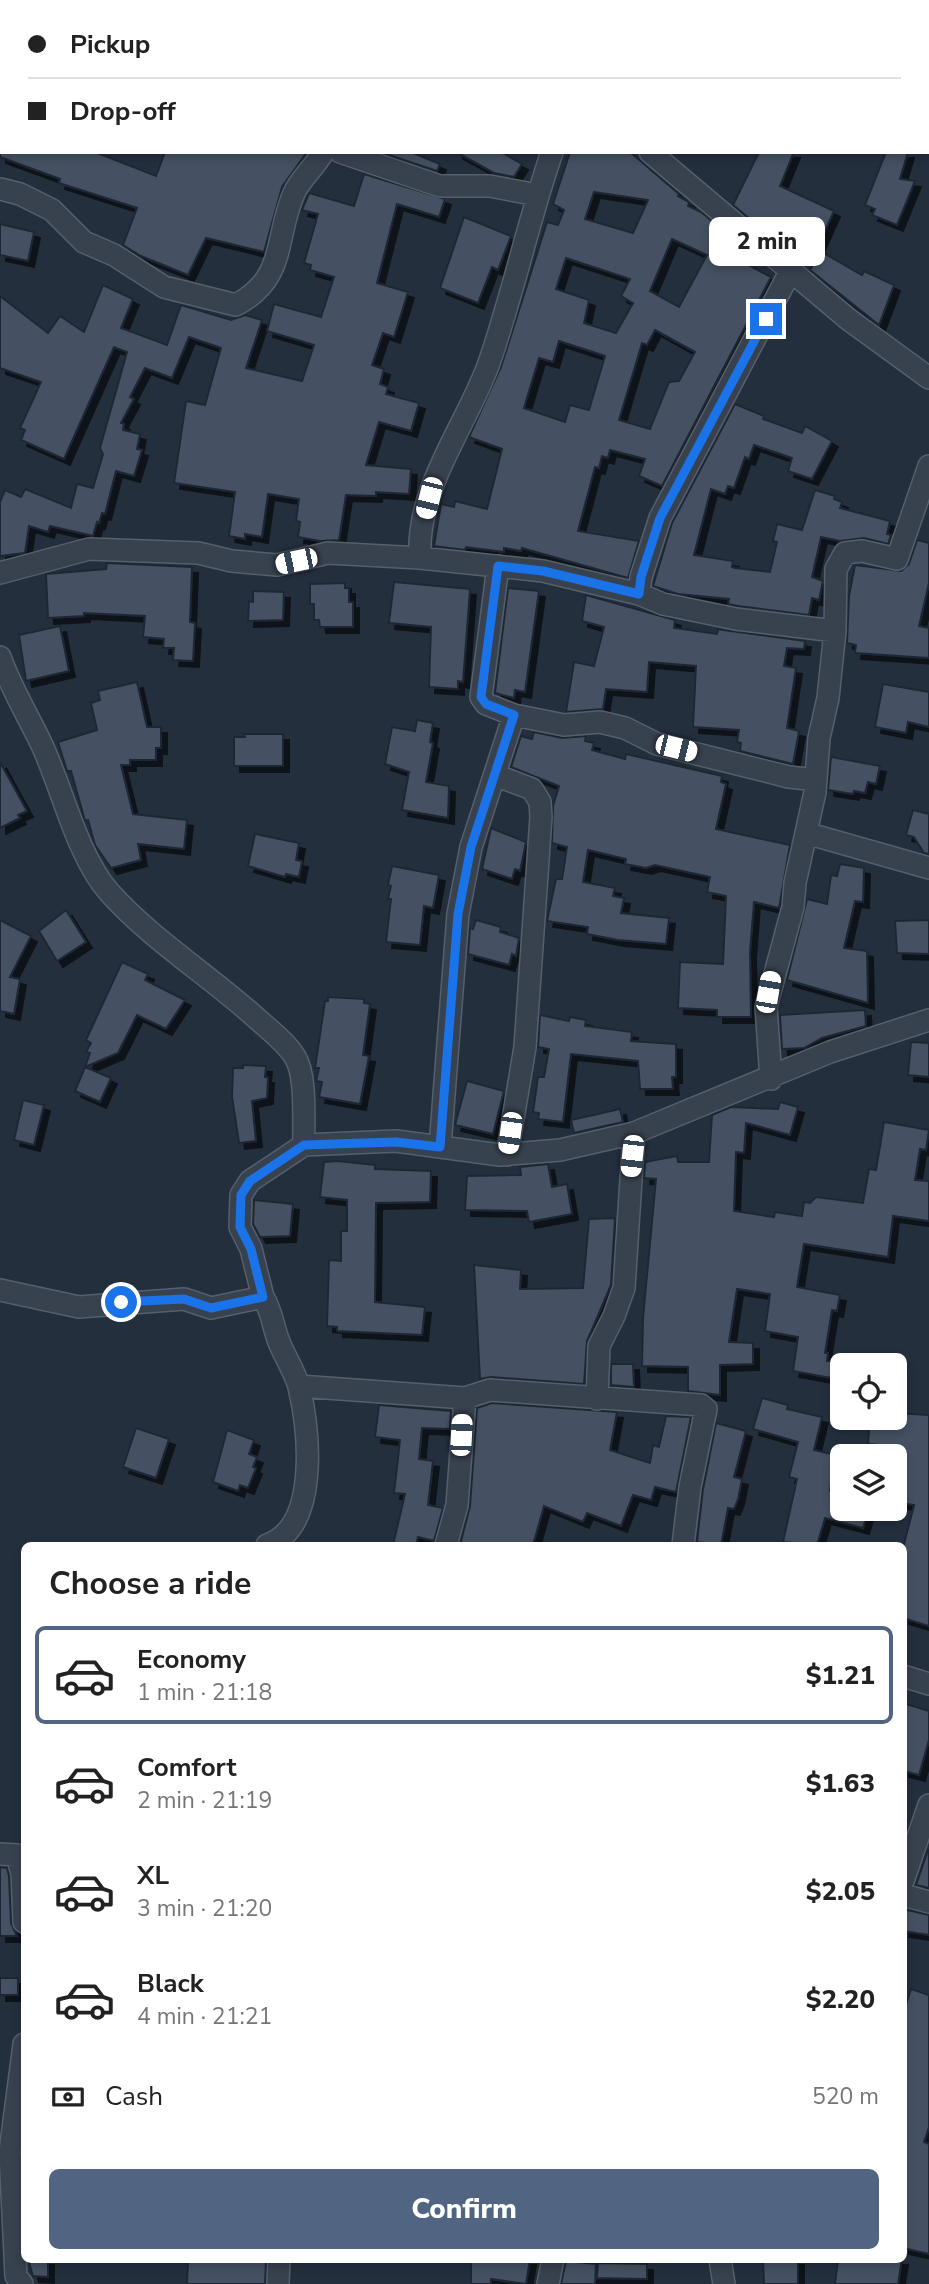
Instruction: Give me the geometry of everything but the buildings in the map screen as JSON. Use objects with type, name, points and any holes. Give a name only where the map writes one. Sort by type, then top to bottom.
[{"type":"street","points":[[0,189],[20,194],[52,210],[84,242],[114,255],[164,287],[236,304],[257,294],[267,279],[295,189],[315,167],[322,154]]},
{"type":"street","points":[[346,154],[440,186],[490,186],[537,195]]},
{"type":"street","points":[[420,558],[419,539],[429,498],[442,463],[488,365],[551,154]]},
{"type":"street","points":[[652,154],[848,319],[929,378]]},
{"type":"street","points":[[639,594],[641,577],[660,518],[790,272]]},
{"type":"street","points":[[771,1079],[766,1007],[793,907],[816,779],[819,738],[828,698],[835,631],[836,569],[845,553],[862,551],[897,559],[929,466]]},
{"type":"street","points":[[0,573],[89,549],[198,553],[232,561],[277,565],[328,553],[420,558],[543,571],[639,594],[663,604],[736,619],[835,631]]},
{"type":"street","points":[[498,566],[481,697],[486,704],[514,715],[564,724],[600,722],[625,727],[657,744],[789,777],[816,779]]},
{"type":"street","points":[[0,657],[15,698],[41,745],[86,855],[102,883],[141,922],[224,990],[296,1057],[304,1091],[301,1112],[304,1145]]},
{"type":"street","points":[[440,1147],[458,914],[471,847],[514,715]]},
{"type":"street","points":[[495,775],[532,789],[540,802],[541,817],[525,1047],[507,1155]]},
{"type":"street","points":[[806,833],[929,868]]},
{"type":"street","points":[[272,1542],[286,1534],[300,1513],[305,1490],[307,1442],[299,1386],[263,1297],[251,1249],[240,1227],[241,1195],[250,1181],[304,1145],[396,1142],[461,1152],[507,1155],[560,1150],[634,1133],[771,1079],[830,1052],[929,1020]]},
{"type":"street","points":[[597,1399],[599,1346],[624,1288],[634,1133]]},
{"type":"street","points":[[0,1290],[79,1307],[184,1299],[211,1308],[263,1297]]},
{"type":"street","points":[[299,1386],[465,1398],[490,1390],[597,1399],[676,1401],[701,1405],[706,1409],[690,1487],[683,1542]]},
{"type":"street","points":[[447,1542],[457,1505],[465,1398]]},
{"type":"street","points":[[907,1677],[929,1684]]},
{"type":"street","points":[[907,1869],[929,1805]]},
{"type":"street","points":[[0,1854],[17,1855],[21,1870]]},
{"type":"street","points":[[907,1896],[929,1902]]},
{"type":"street","points":[[21,2067],[10,2151],[16,2276],[22,2284]]},
{"type":"street","points":[[278,2284],[279,2263]]},
{"type":"street","points":[[548,2284],[552,2263]]},
{"type":"street","points":[[721,2263],[724,2284]]},
{"type":"route","points":[[121,1302],[184,1299],[211,1308],[263,1297],[251,1249],[240,1227],[241,1195],[250,1181],[278,1165],[304,1145],[396,1142],[440,1147],[458,914],[471,847],[514,715],[486,704],[481,697],[498,566],[543,571],[639,594],[641,577],[660,518],[766,319]]}]
